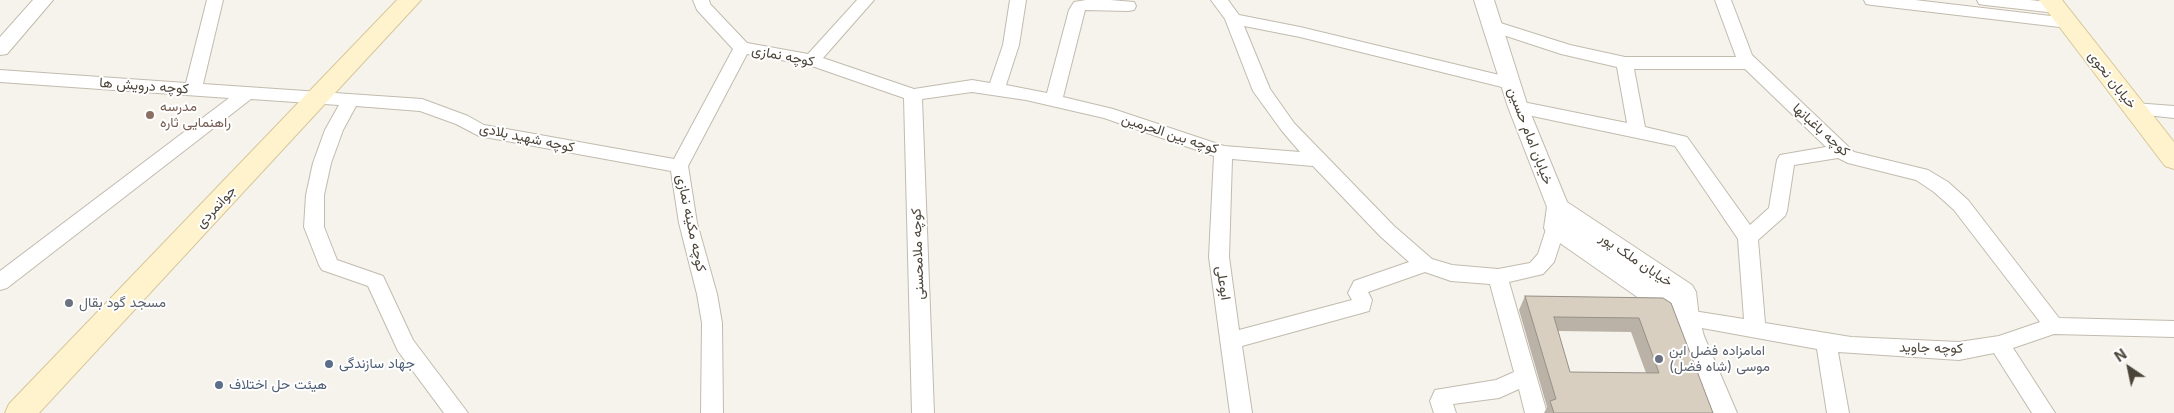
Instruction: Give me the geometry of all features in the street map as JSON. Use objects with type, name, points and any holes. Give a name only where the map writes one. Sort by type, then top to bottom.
[{"type":"main road","name":"جوانمردی","points":[[20,413],[410,0]]},
{"type":"main road","name":"خیابان نحوی","points":[[2058,10],[2174,160]]},
{"type":"street","points":[[0,49],[43,0]]},
{"type":"street","points":[[193,89],[215,0]]},
{"type":"street","name":"کوچه نمازی","points":[[701,0],[703,6],[742,48],[812,60],[913,95]]},
{"type":"street","points":[[812,60],[866,0]]},
{"type":"street","points":[[996,90],[1011,45],[1018,0]]},
{"type":"street","points":[[1219,0],[1233,19],[1262,92],[1288,127],[1387,232],[1425,264],[1451,273],[1498,276],[1536,269],[1547,257],[1556,218]]},
{"type":"street","name":"خیابان امام حسین","points":[[1484,0],[1556,218]]},
{"type":"street","name":"کوچه باغبانها","points":[[1723,0],[1744,57],[1750,64],[1848,157],[1922,175],[1941,187],[1961,205],[2054,326]]},
{"type":"street","points":[[1872,0],[2058,10]]},
{"type":"street","points":[[1984,0],[2058,10]]},
{"type":"street","points":[[1054,100],[1077,10],[1080,6],[1092,4],[1128,6]]},
{"type":"street","points":[[1233,19],[1300,32],[1510,83]]},
{"type":"street","points":[[1491,25],[1567,50],[1625,63],[1750,64]]},
{"type":"street","name":"کوچه مکینه نمازی","points":[[712,413],[712,323],[707,294],[688,223],[679,166],[742,48]]},
{"type":"street","points":[[1625,63],[1637,132]]},
{"type":"street","name":"کوچه درویش ها","points":[[0,76],[319,97]]},
{"type":"street","name":"کوچه بین الحرمین","points":[[913,95],[972,86],[1054,100],[1107,113],[1223,152],[1318,160]]},
{"type":"street","points":[[0,282],[247,93]]},
{"type":"street","name":"کوچه ملامحسنی","points":[[913,95],[923,413]]},
{"type":"street","name":"کوچه شهید بلادی","points":[[319,97],[422,105],[462,120],[479,130],[679,166]]},
{"type":"street","points":[[351,99],[334,130],[322,163],[316,195],[314,226],[329,265],[376,282],[405,345],[456,413]]},
{"type":"street","points":[[1518,107],[1681,141],[1748,238],[1755,330]]},
{"type":"street","points":[[2134,109],[2174,112]]},
{"type":"street","points":[[1748,238],[1778,211],[1786,160],[1842,151]]},
{"type":"street","name":"ابوعلی","points":[[1223,152],[1219,257],[1241,413]]},
{"type":"street","name":"خیابان ملک پور","points":[[1556,218],[1687,318]]},
{"type":"street","points":[[1232,340],[1362,305],[1362,300],[1358,293],[1361,287],[1425,264]]},
{"type":"street","points":[[1498,276],[1536,413]]},
{"type":"street","points":[[1687,318],[1692,336],[1724,413]]},
{"type":"street","name":"کوچه جاوید","points":[[1687,318],[1852,346],[1959,351],[2000,344],[2054,326],[2174,330]]},
{"type":"street","points":[[1826,342],[1838,413]]},
{"type":"street","points":[[2000,344],[2044,413]]},
{"type":"street","points":[[1445,413],[1441,400],[1442,396],[1499,389],[1526,376]]},
{"type":"building","points":[[1525,296],[1663,298],[1671,303],[1713,413],[1554,413],[1550,401],[1556,399]],"holes":[[[1554,317],[1639,318],[1659,373],[1570,372]]]},
{"type":"place","name":"مدرسه راهنمایی ثاره","points":[[150,115]]},
{"type":"place","name":"مسجد گود بقال","points":[[69,303]]},
{"type":"place","name":"امامزاده فضل ابن موسی (شاه فضل)","points":[[1659,359]]},
{"type":"place","name":"جهاد سازندگی","points":[[329,364]]},
{"type":"place","name":"هیئت حل اختلاف","points":[[219,385]]}]
